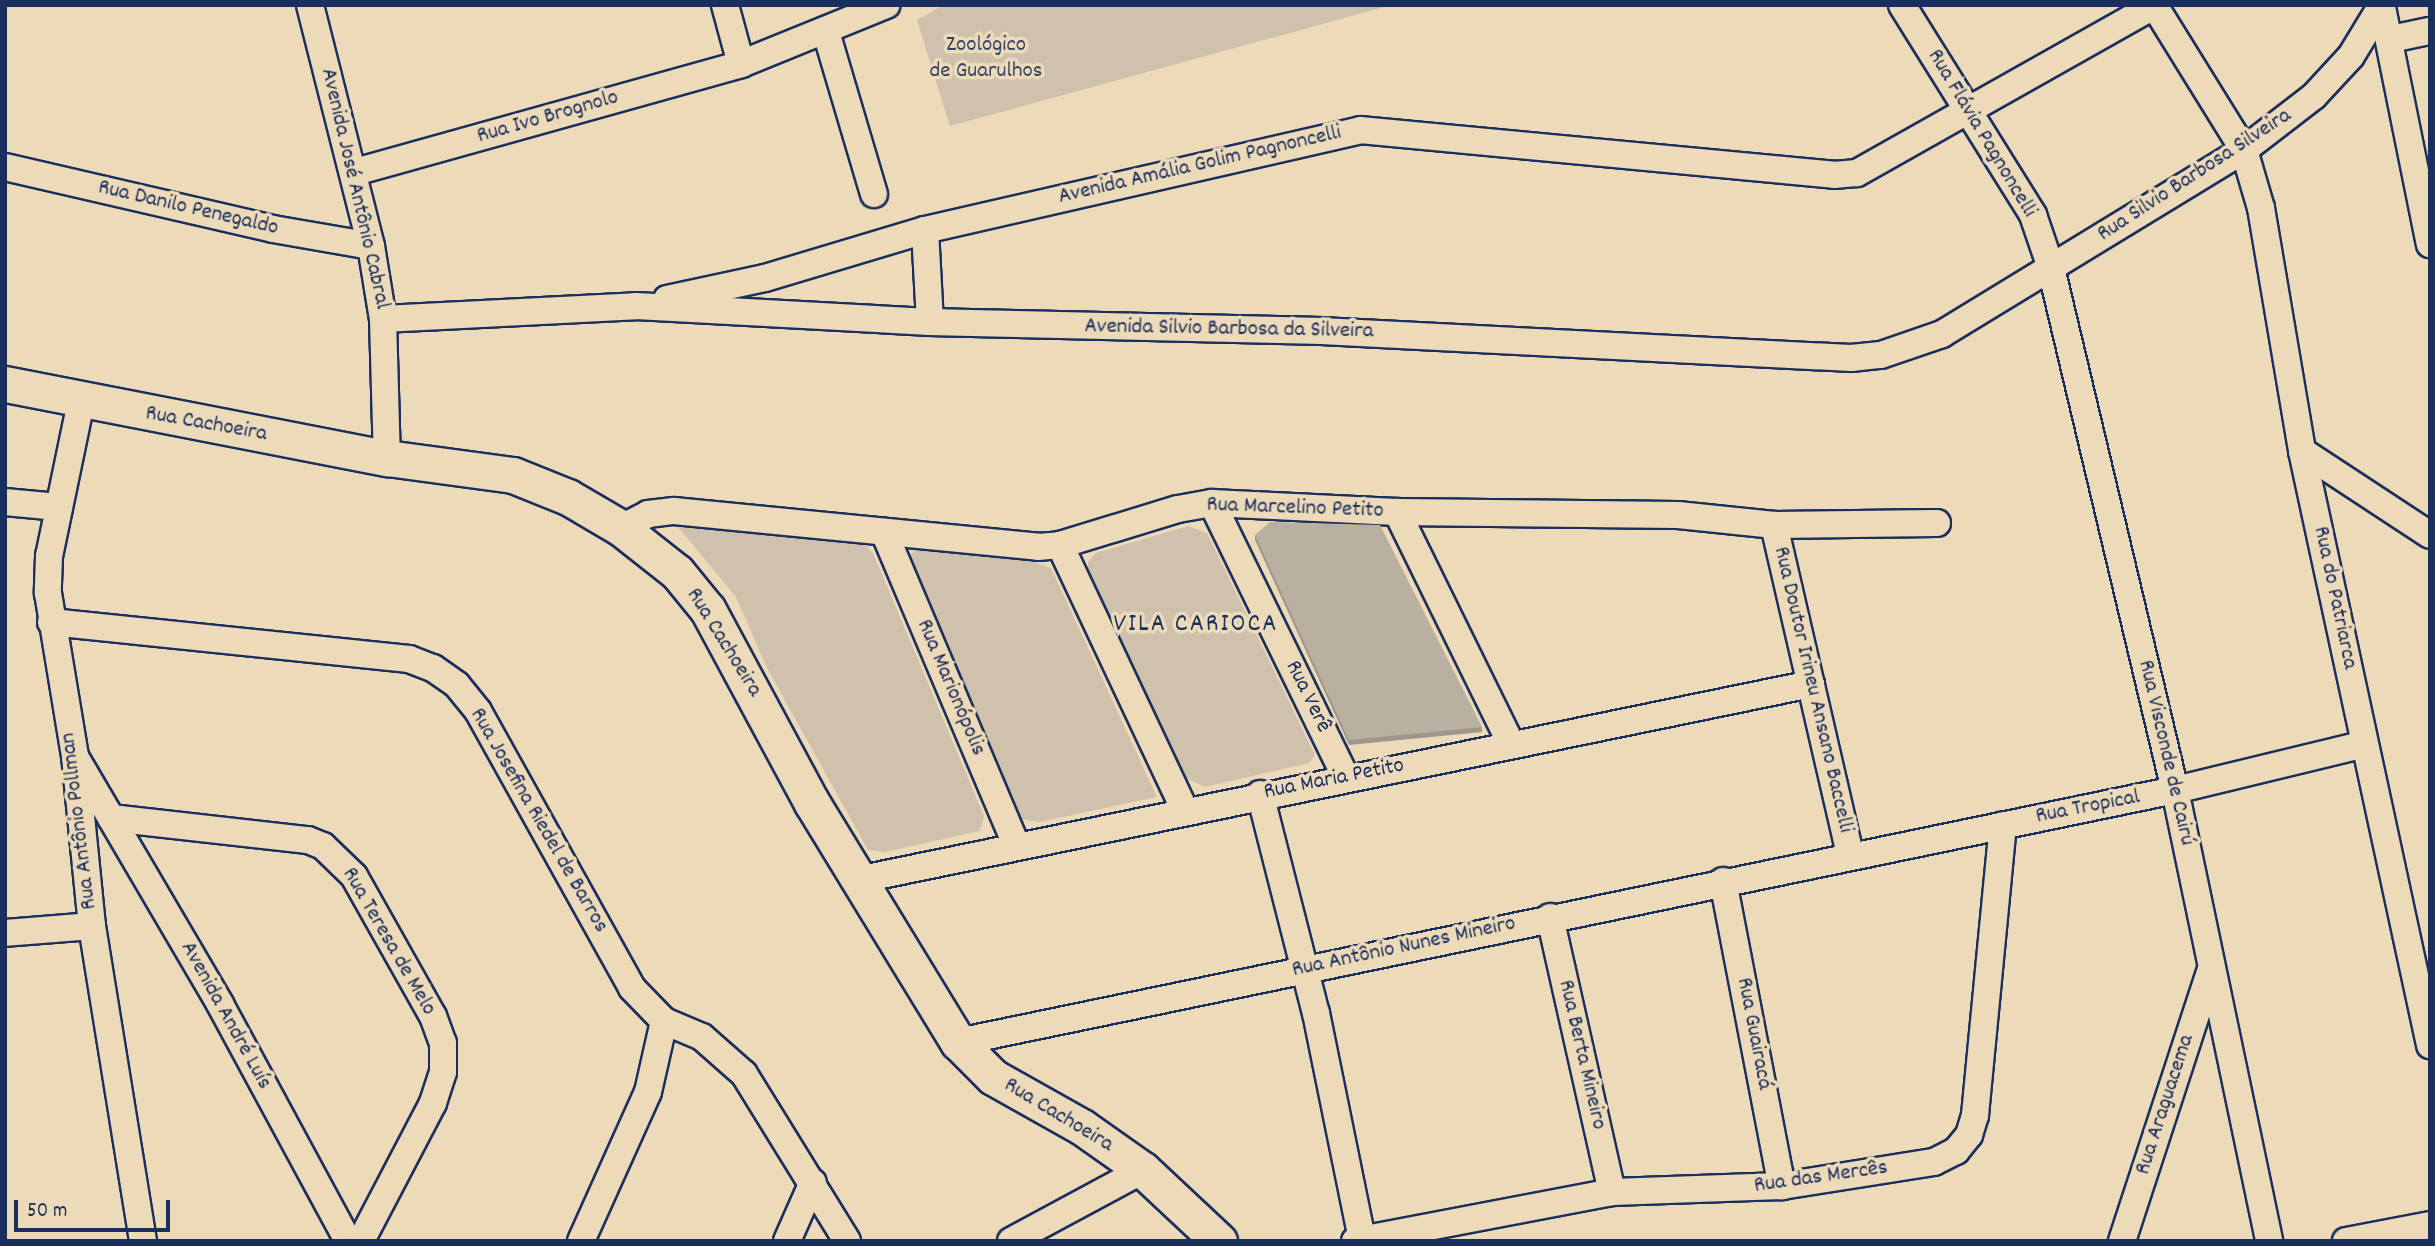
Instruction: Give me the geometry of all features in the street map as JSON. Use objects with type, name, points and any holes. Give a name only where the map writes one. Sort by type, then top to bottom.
[{"type":"main road","name":"Rua Cachoeira","points":[[5,384],[81,402],[387,458],[513,475],[568,498],[621,528],[677,572],[708,610],[857,880],[958,1042],[993,1077],[1083,1127],[1143,1170],[1188,1208],[1219,1241]]},
{"type":"street","name":"Avenida José Antônio Cabral","points":[[310,5],[355,172],[371,246],[383,319],[387,458]]},
{"type":"street","points":[[725,5],[741,64]]},
{"type":"street","name":"Rua Ivo Brognolo","points":[[355,172],[741,64],[886,5]]},
{"type":"street","name":"Rua Flávia Pagnoncelli","points":[[1902,5],[2033,215],[2051,268]]},
{"type":"street","name":"Avenida Amália Golim Pagnoncelli","points":[[636,306],[765,278],[925,230],[1360,130],[1834,175],[1878,164],[2154,6]]},
{"type":"street","name":"Rua do Patriarca","points":[[2154,6],[2244,150],[2261,208],[2302,451],[2430,1045]]},
{"type":"street","points":[[2382,6],[2430,244]]},
{"type":"street","name":"Rua Silvio Barbosa Silveira","points":[[2051,268],[2244,150],[2314,96],[2351,55],[2382,6]]},
{"type":"street","points":[[2390,39],[2430,31]]},
{"type":"street","points":[[825,32],[874,194]]},
{"type":"street","name":"Rua Danilo Penegaldo","points":[[5,167],[273,229],[371,246]]},
{"type":"street","points":[[925,230],[930,322]]},
{"type":"street","name":"Avenida Silvio Barbosa da Silveira","points":[[383,319],[636,306],[930,322],[1321,331],[1851,358],[1902,350],[1942,334],[2051,268]]},
{"type":"street","name":"Rua Visconde de Cairú","points":[[2051,268],[2175,790],[2269,1241]]},
{"type":"street","name":"Rua Antônio Pollman","points":[[81,402],[49,556],[51,622],[75,756],[85,791],[92,926],[143,1241]]},
{"type":"street","points":[[2302,451],[2430,535]]},
{"type":"street","points":[[5,502],[59,508]]},
{"type":"street","name":"Rua Marcelino Petito","points":[[621,528],[649,514],[674,511],[884,532],[1060,545],[1178,509],[1212,503],[1396,512],[1678,515],[1774,525],[1937,523]]},
{"type":"street","name":"Rua Verê","points":[[1212,503],[1346,778]]},
{"type":"street","points":[[1396,512],[1511,744]]},
{"type":"street","name":"Rua Doutor Irineu Ansano Baccelli","points":[[1774,525],[1850,855]]},
{"type":"street","name":"Rua Marionópolis","points":[[884,532],[1016,844]]},
{"type":"street","points":[[1060,545],[1184,809]]},
{"type":"street","name":"Rua Josefina Riedel de Barros","points":[[51,622],[409,659],[433,667],[457,685],[478,712],[632,988],[664,1021],[702,1037],[744,1074],[847,1241]]},
{"type":"street","name":"Rua Maria Petito","points":[[857,880],[1184,809],[1811,684]]},
{"type":"street","name":"Rua Tropical","points":[[1850,855],[2175,790],[2365,744]]},
{"type":"street","name":"Avenida André Luís","points":[[85,791],[111,818],[220,1004],[348,1241]]},
{"type":"street","points":[[1260,794],[1303,970],[1359,1240]]},
{"type":"street","name":"Rua Teresa de Melo","points":[[111,818],[308,840],[323,846],[354,876],[433,1016],[443,1043],[443,1072],[433,1103],[360,1241]]},
{"type":"street","name":"Rua das Mercês","points":[[1359,1240],[1612,1192],[1782,1186],[1934,1162],[1956,1151],[1969,1136],[1976,1115],[2003,825]]},
{"type":"street","name":"Rua Antônio Nunes Mineiro","points":[[958,1042],[1850,855]]},
{"type":"street","name":"Rua Guairacá","points":[[1723,881],[1782,1186]]},
{"type":"street","name":"Rua Berta Mineiro","points":[[1550,917],[1612,1192]]},
{"type":"street","points":[[5,933],[92,926]]},
{"type":"street","name":"Rua Araguacema","points":[[2122,1241],[2211,970]]},
{"type":"street","points":[[581,1241],[648,1092],[664,1021]]},
{"type":"street","points":[[1011,1241],[1143,1170]]},
{"type":"street","points":[[787,1241],[813,1182]]},
{"type":"street","points":[[1188,1208],[1202,1241]]},
{"type":"street","points":[[2346,1241],[2430,1225]]},
{"type":"green space","name":"Zoológico de Guarulhos","points":[[943,5],[1392,5],[950,126],[917,20]]},
{"type":"green space","points":[[1188,526],[1207,533],[1315,755],[1309,763],[1205,787],[1183,777],[1088,575],[1088,562],[1096,553]]},
{"type":"green space","points":[[678,527],[860,541],[873,553],[984,816],[980,831],[885,852],[868,850],[767,668],[736,597]]},
{"type":"green space","points":[[916,548],[1031,561],[1051,568],[1157,797],[1039,822],[1021,819],[910,556]]},
{"type":"building","points":[[1270,522],[1380,525],[1482,727],[1349,740],[1255,535]]},
{"type":"district","name":"VILA CARIOCA","points":[[1196,625]]}]
